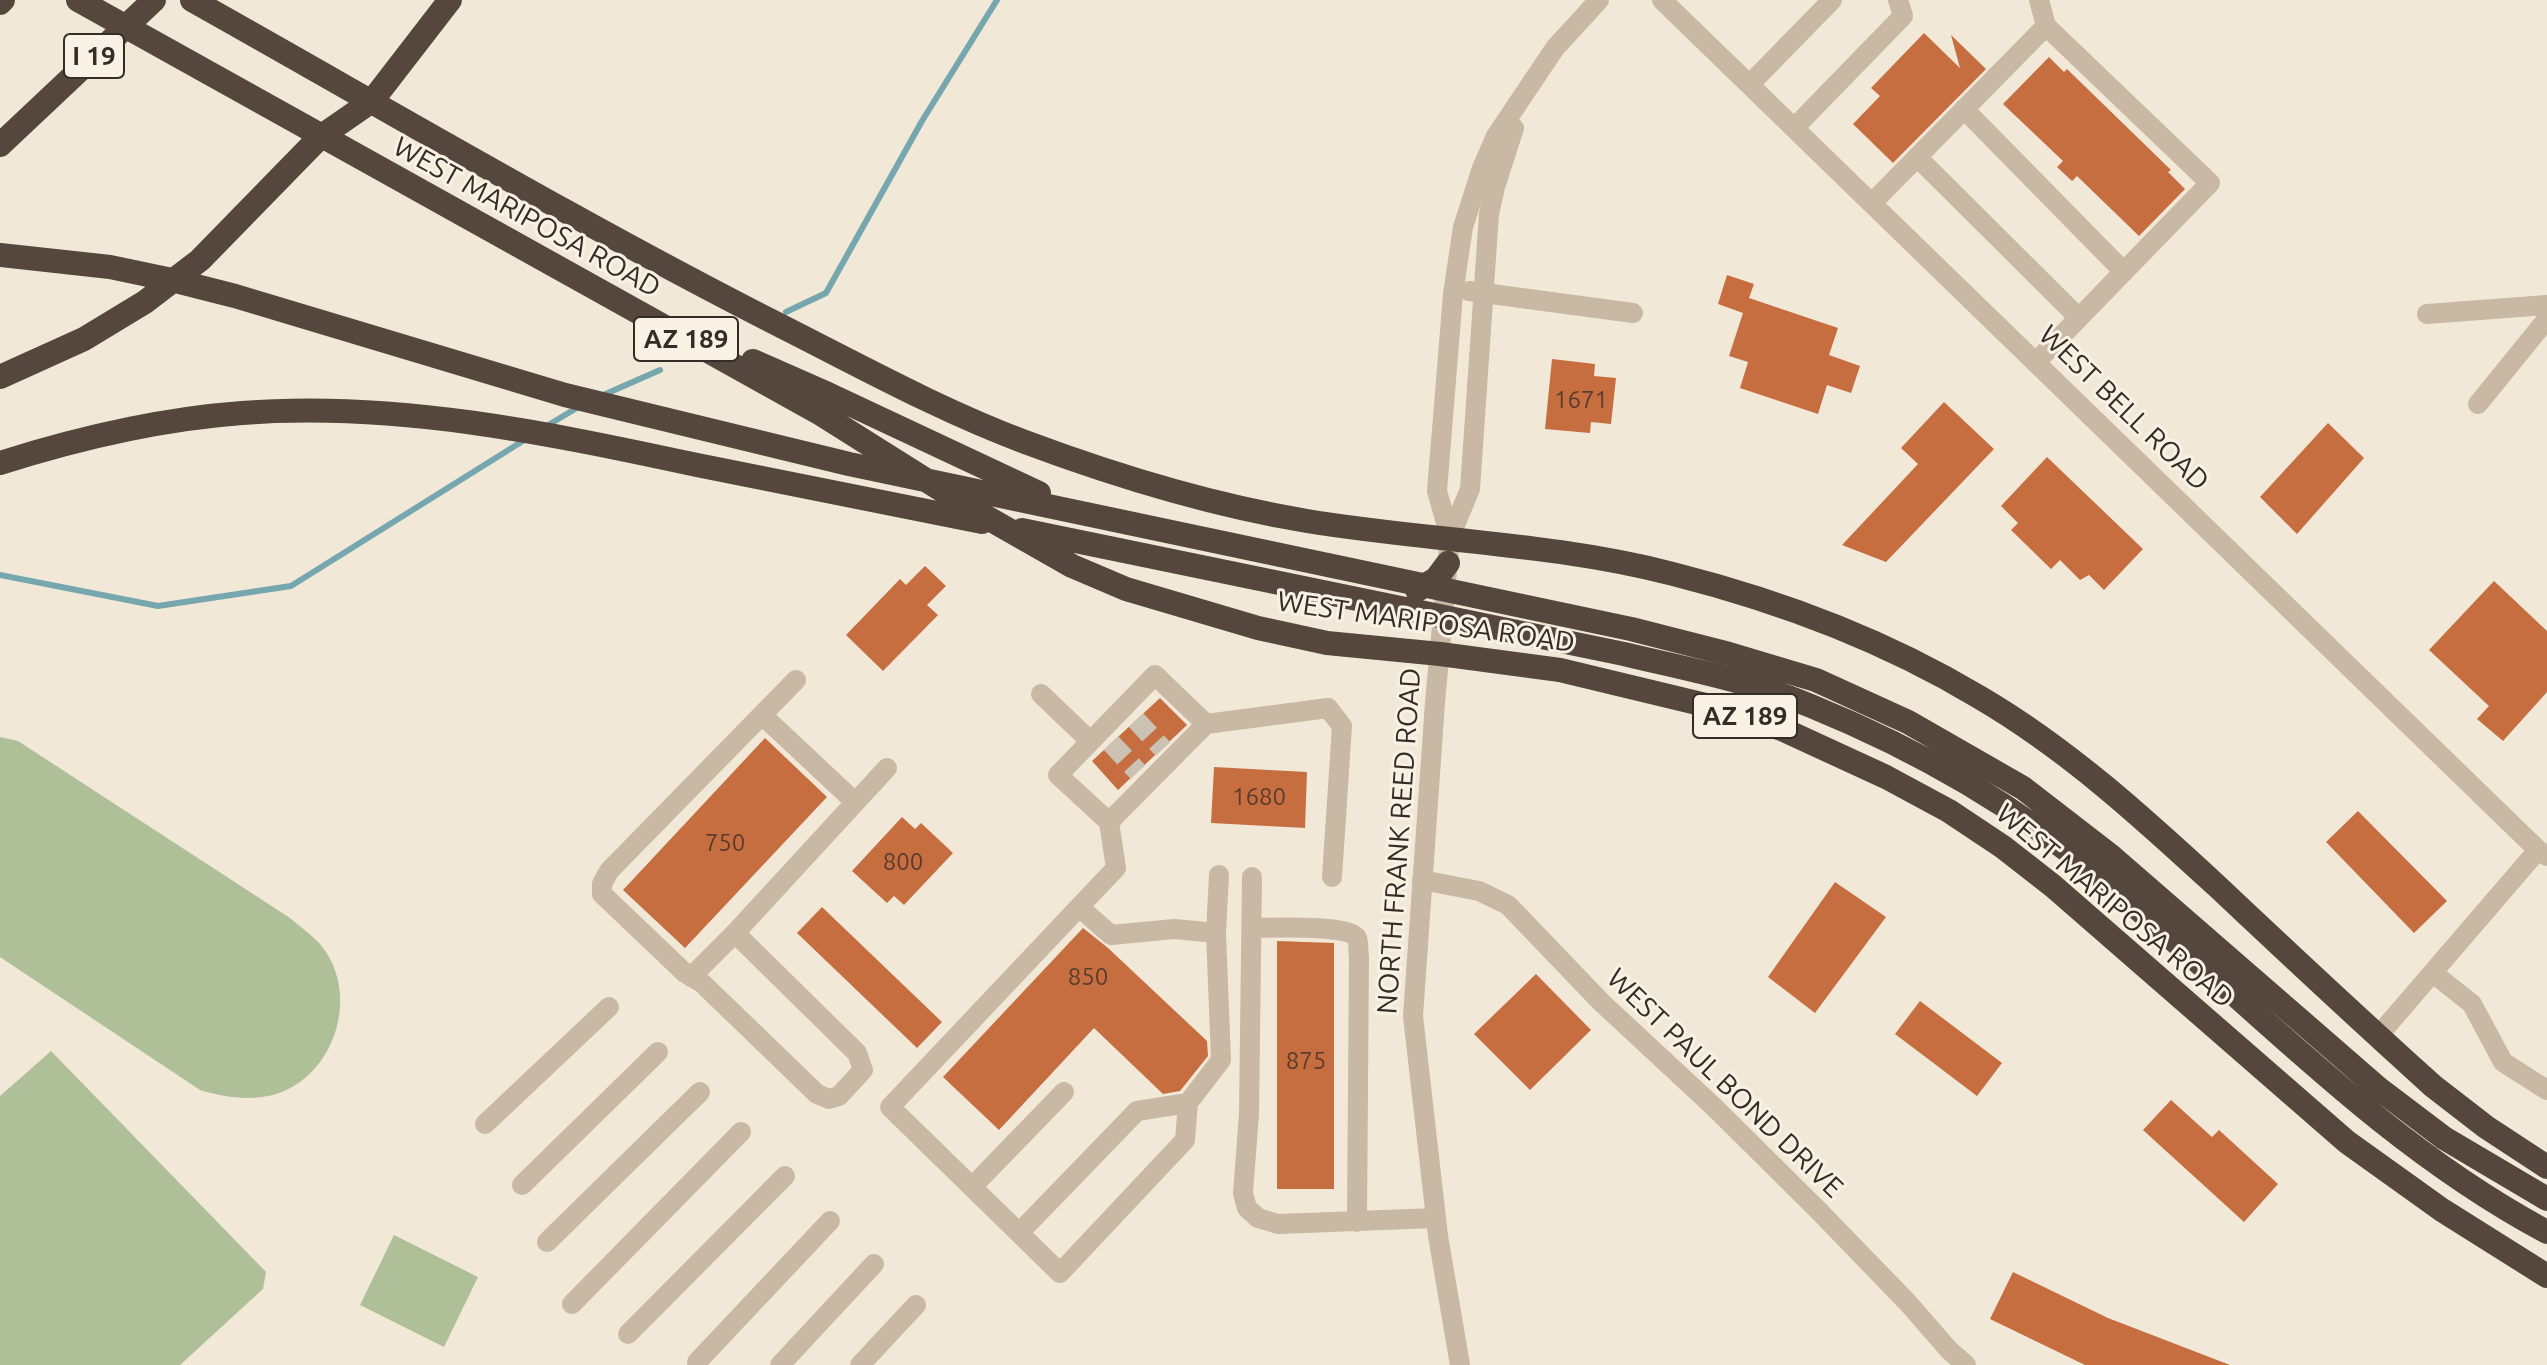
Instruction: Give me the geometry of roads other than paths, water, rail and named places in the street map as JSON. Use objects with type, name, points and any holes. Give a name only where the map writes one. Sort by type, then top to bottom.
[{"type":"highway","name":"WEST MARIPOSA ROAD","points":[[78,0],[645,316],[825,404],[1009,531],[1072,566],[1126,589],[1187,609],[1313,640],[1560,670],[1722,709],[1784,730],[1886,777],[1949,811],[2003,847],[2053,886],[2347,1142],[2442,1210],[2547,1276]]},
{"type":"highway","name":"I 19","points":[[0,145],[154,0]]},
{"type":"highway","name":"WEST MARIPOSA ROAD","points":[[192,0],[578,218],[850,361],[969,419],[1100,469],[1203,499],[1306,521],[1594,557],[1667,572],[1806,614],[1880,644],[2013,718],[2073,760],[2134,810],[2378,1036],[2465,1111],[2547,1167]]},
{"type":"highway","points":[[0,377],[84,339],[145,302],[200,260],[320,137],[372,101],[450,0]]},
{"type":"highway","points":[[0,255],[110,267],[172,280],[565,395],[849,464],[1631,629],[1816,680],[1908,722],[2023,788],[2111,856],[2378,1088],[2444,1138],[2547,1199]]},
{"type":"highway","points":[[825,404],[1101,520],[1155,538],[1285,571],[1395,592],[1425,587],[1436,579],[1448,563]]},
{"type":"highway","points":[[0,463],[106,433],[177,419],[244,412],[339,411],[459,421],[605,445],[1624,654],[1722,678],[1809,705],[1905,748],[2012,811],[2101,877],[2382,1123],[2464,1181],[2547,1232]]},
{"type":"street","points":[[1450,537],[1437,491],[1454,289],[1463,227],[1496,136],[1555,48],[1599,0]]},
{"type":"street","name":"WEST BELL ROAD","points":[[1662,0],[2542,853]]},
{"type":"street","points":[[1750,84],[1832,0]]},
{"type":"street","points":[[1795,127],[1903,16],[1898,0]]},
{"type":"street","points":[[2037,361],[2210,183],[2046,26],[2039,0]]},
{"type":"street","points":[[1873,202],[2046,26]]},
{"type":"street","points":[[1450,537],[1470,489],[1482,292],[1495,187],[1508,142],[1541,70]]},
{"type":"street","points":[[1964,109],[2124,272]]},
{"type":"street","points":[[1917,157],[2079,318]]},
{"type":"street","points":[[1454,289],[1633,313]]},
{"type":"street","points":[[2427,314],[2547,305]]},
{"type":"street","points":[[2478,404],[2547,319]]},
{"type":"street","name":"NORTH FRANK REED ROAD","points":[[1450,537],[1413,1016],[1436,1218],[1460,1365]]},
{"type":"street","points":[[1206,724],[1155,675],[1130,714],[1058,775],[1109,822],[1116,868],[890,1107],[1060,1273],[1185,1140],[1188,1103],[1221,1060],[1216,933],[1219,875]]},
{"type":"street","points":[[735,933],[857,1053],[863,1070],[839,1096],[829,1099],[817,1094],[702,983],[691,977],[602,894],[602,884],[609,871],[796,680]]},
{"type":"street","points":[[1041,694],[1100,739]]},
{"type":"street","points":[[1109,822],[1143,777],[1206,724],[1328,708],[1342,726],[1332,877]]},
{"type":"street","points":[[762,715],[855,802]]},
{"type":"street","points":[[691,977],[887,768]]},
{"type":"street","points":[[2378,1036],[2542,853]]},
{"type":"street","points":[[1252,877],[1249,1114],[1243,1193],[1247,1208],[1258,1218],[1278,1224],[1436,1218]]},
{"type":"street","name":"WEST PAUL BOND DRIVE","points":[[1422,880],[1479,891],[1508,905],[1601,1002],[1817,1209],[1966,1365]]},
{"type":"street","points":[[1079,907],[1111,935],[1174,929],[1216,933]]},
{"type":"street","points":[[1252,928],[1325,929],[1351,932],[1357,938],[1357,1222]]},
{"type":"street","points":[[2433,973],[2472,1004],[2503,1062],[2547,1090]]},
{"type":"street","points":[[485,1124],[609,1007]]},
{"type":"street","points":[[522,1185],[658,1052]]},
{"type":"street","points":[[547,1242],[700,1092]]},
{"type":"street","points":[[972,1187],[1064,1092]]},
{"type":"street","points":[[1019,1233],[1137,1111],[1188,1103]]},
{"type":"street","points":[[572,1304],[741,1132]]},
{"type":"street","points":[[628,1334],[785,1176]]},
{"type":"street","points":[[697,1362],[830,1221]]},
{"type":"street","points":[[780,1365],[874,1264]]},
{"type":"street","points":[[860,1365],[916,1305]]},
{"type":"waterway","points":[[786,312],[826,293],[922,121],[997,0]]},
{"type":"waterway","points":[[601,396],[660,370]]},
{"type":"waterway","points":[[545,427],[580,406]]},
{"type":"waterway","points":[[0,575],[158,606],[291,586],[526,439]]},
{"type":"tunnel","points":[[1136,720],[1163,749]]},
{"type":"tunnel","points":[[1111,743],[1138,772]]}]
